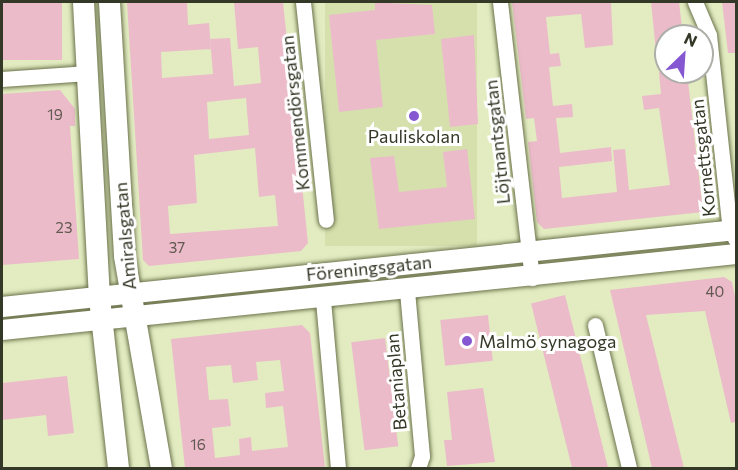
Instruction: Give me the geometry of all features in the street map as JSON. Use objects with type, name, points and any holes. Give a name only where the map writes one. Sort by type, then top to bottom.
[{"type":"main road","name":"Amiralsgatan","points":[[83,2],[99,298],[118,468]]},
{"type":"main road","name":"Amiralsgatan","points":[[109,2],[130,294],[161,468]]},
{"type":"street","name":"Kommendörsgatan","points":[[303,2],[326,220]]},
{"type":"street","name":"Löjtnantsgatan","points":[[500,2],[532,278]]},
{"type":"street","name":"Kornettsgatan","points":[[695,2],[709,35],[734,233]]},
{"type":"street","points":[[2,79],[88,73]]},
{"type":"street","name":"Föreningsgatan","points":[[2,308],[529,252],[734,233]]},
{"type":"street","name":"Föreningsgatan","points":[[2,330],[323,300],[736,254]]},
{"type":"street","name":"Betaniaplan","points":[[407,291],[422,456],[418,468]]},
{"type":"street","points":[[323,300],[338,468]]},
{"type":"street","points":[[595,326],[628,468]]},
{"type":"shaded area","name":"Pauliskolan","points":[[325,2],[477,2],[477,246],[325,246]]},
{"type":"building","points":[[2,2],[62,2],[62,60],[2,60]]},
{"type":"building","points":[[127,2],[187,2],[188,25],[209,23],[210,39],[230,38],[234,86],[261,83],[258,47],[238,49],[234,2],[283,2],[308,243],[301,251],[149,266],[143,260]],"holes":[[[211,49],[213,74],[162,78],[161,52]],[[246,98],[249,135],[209,139],[207,102]],[[255,148],[259,197],[275,195],[278,226],[170,234],[168,206],[197,203],[194,155]]]},
{"type":"building","points":[[512,2],[611,2],[613,45],[585,48],[581,14],[546,17],[550,54],[559,53],[561,66],[549,67],[553,106],[572,104],[573,117],[556,118],[560,153],[611,147],[612,161],[559,167],[562,198],[617,192],[613,150],[625,149],[629,190],[670,185],[659,108],[644,110],[642,96],[661,94],[660,84],[688,84],[703,212],[544,229],[537,222],[528,142],[537,141],[534,118],[526,119]]},
{"type":"building","points":[[651,2],[679,2],[682,24],[654,24],[654,32]]},
{"type":"building","points":[[722,2],[736,2],[736,53],[728,53]]},
{"type":"building","points":[[375,3],[432,5],[435,34],[376,40],[383,107],[339,112],[329,15],[375,10]]},
{"type":"building","points":[[474,35],[478,124],[450,127],[441,39]]},
{"type":"building","points":[[60,90],[75,109],[75,126],[70,126],[79,259],[2,265],[2,94]]},
{"type":"building","points":[[467,149],[475,219],[379,229],[370,158],[394,156],[399,192],[447,187],[443,152]]},
{"type":"building","points":[[724,277],[732,282],[736,301],[736,422],[731,423],[705,311],[646,315],[684,468],[652,468],[610,290]]},
{"type":"building","points":[[565,295],[608,468],[572,468],[531,303]]},
{"type":"building","name":"Malmö synagoga","points":[[488,315],[493,361],[445,366],[440,320]]},
{"type":"building","points":[[302,325],[310,333],[325,468],[185,468],[171,339]],"holes":[[[280,360],[284,391],[265,393],[266,408],[283,406],[288,447],[252,451],[251,437],[239,439],[240,455],[215,458],[212,428],[231,426],[228,399],[209,400],[206,367],[231,365],[233,383],[258,380],[256,362]]]},
{"type":"building","points":[[385,338],[398,446],[365,450],[351,342]]},
{"type":"building","points":[[67,376],[74,433],[48,436],[46,415],[2,420],[2,383]]},
{"type":"building","points":[[483,388],[495,462],[447,466],[444,440],[452,440],[447,392]]},
{"type":"place","name":"Pauliskolan","points":[[414,116]]},
{"type":"place","name":"Malmö synagoga","points":[[467,341]]}]
